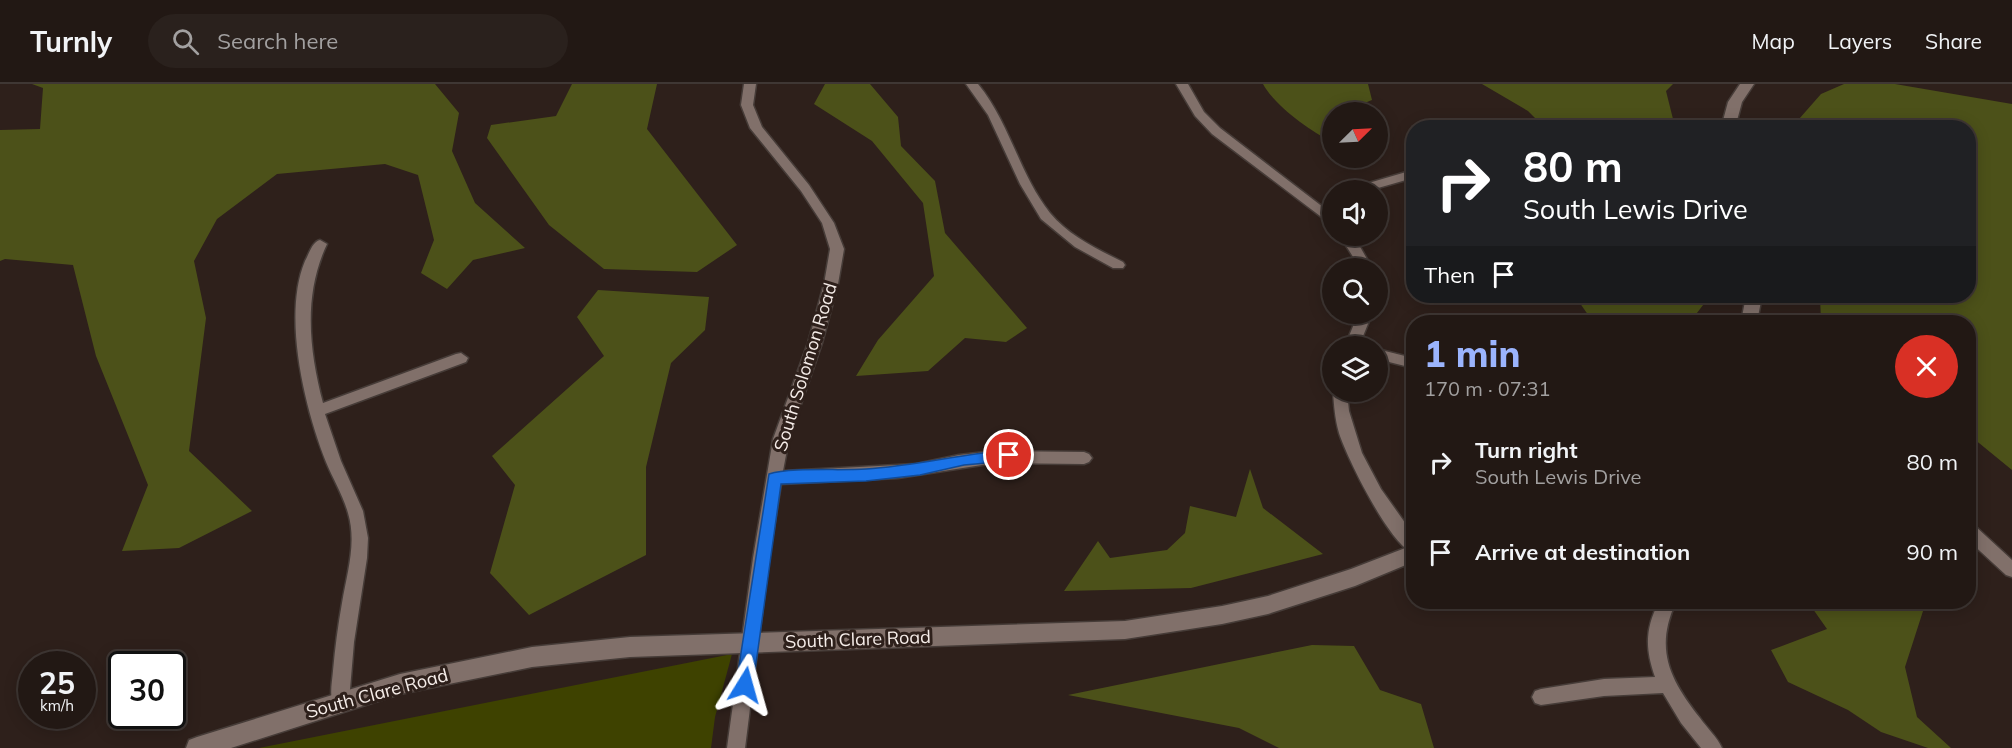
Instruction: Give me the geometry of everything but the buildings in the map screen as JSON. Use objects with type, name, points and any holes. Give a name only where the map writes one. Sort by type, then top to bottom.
[{"type":"street","name":"South Solomon Road","points":[[736,748],[781,440],[818,333],[831,284],[837,249],[828,223],[805,188],[756,128],[747,105],[750,84]]},
{"type":"street","points":[[972,84],[988,106],[1033,198],[1047,217],[1085,249],[1118,265]]},
{"type":"street","points":[[1182,84],[1199,114],[1216,131],[1322,213]]},
{"type":"street","points":[[1730,120],[1735,102],[1747,84]]},
{"type":"street","points":[[1388,181],[1406,176]]},
{"type":"street","points":[[1317,209],[1322,207]]},
{"type":"street","points":[[320,244],[308,272],[305,321],[310,382],[333,460],[354,509],[359,527],[360,546],[346,633],[340,701]]},
{"type":"street","points":[[1388,357],[1406,361]]},
{"type":"street","points":[[318,411],[461,358]]},
{"type":"street","points":[[1341,402],[1342,417],[1353,454],[1406,538]]},
{"type":"street","points":[[774,478],[920,470],[995,456],[1084,458]]},
{"type":"street","points":[[1976,537],[2012,570]]},
{"type":"street","name":"South Clare Road","points":[[197,748],[340,701],[444,674],[532,657],[630,646],[1125,630],[1268,605],[1355,577],[1406,556]]},
{"type":"street","points":[[1663,609],[1656,634],[1658,655],[1667,685],[1685,715],[1713,748]]},
{"type":"street","points":[[1541,697],[1593,687],[1627,684],[1667,685]]},
{"type":"shaded area","points":[[732,654],[715,717],[711,748],[259,748]]},
{"type":"green space","points":[[32,84],[435,84],[459,113],[452,151],[475,203],[525,248],[473,260],[447,289],[421,273],[434,240],[418,175],[385,164],[277,174],[217,219],[194,261],[206,318],[189,451],[252,511],[179,548],[122,551],[148,485],[96,356],[73,265],[5,259],[0,261],[0,130],[40,129],[43,88]]},
{"type":"green space","points":[[572,84],[657,84],[647,129],[737,245],[697,272],[604,269],[549,225],[487,138],[491,125],[556,116]]},
{"type":"green space","points":[[825,84],[870,84],[898,117],[901,146],[935,181],[945,233],[1027,328],[1006,342],[965,338],[928,371],[856,376],[878,340],[934,276],[923,203],[872,141],[814,104]]},
{"type":"green space","points":[[1263,84],[1368,84],[1372,100],[1322,102],[1322,136],[1293,117]]},
{"type":"green space","points":[[1482,84],[1673,84],[1666,91],[1673,120],[1537,120],[1528,111]]},
{"type":"green space","points":[[1844,84],[1895,84],[2012,104],[2012,470],[1976,441],[1976,315],[1821,315],[1820,303],[1976,303],[1976,120],[1798,120],[1821,94]]},
{"type":"green space","points":[[598,290],[709,297],[705,330],[671,363],[646,467],[646,555],[529,615],[490,573],[515,485],[492,456],[604,356],[577,317]]},
{"type":"green space","points":[[1580,303],[1705,303],[1695,315],[1588,315]]},
{"type":"green space","points":[[1250,469],[1263,508],[1323,554],[1191,588],[1064,591],[1098,541],[1110,558],[1167,550],[1185,533],[1190,506],[1236,517]]},
{"type":"green space","points":[[1813,609],[1924,609],[1905,667],[1917,717],[1951,748],[1928,748],[1881,732],[1848,710],[1788,682],[1771,650],[1827,629]]},
{"type":"green space","points":[[1312,645],[1354,646],[1380,690],[1421,704],[1434,748],[1279,748],[1239,728],[1068,695]]},
{"type":"route","points":[[745,685],[774,478],[866,475],[920,470],[964,460],[1009,455]]}]
